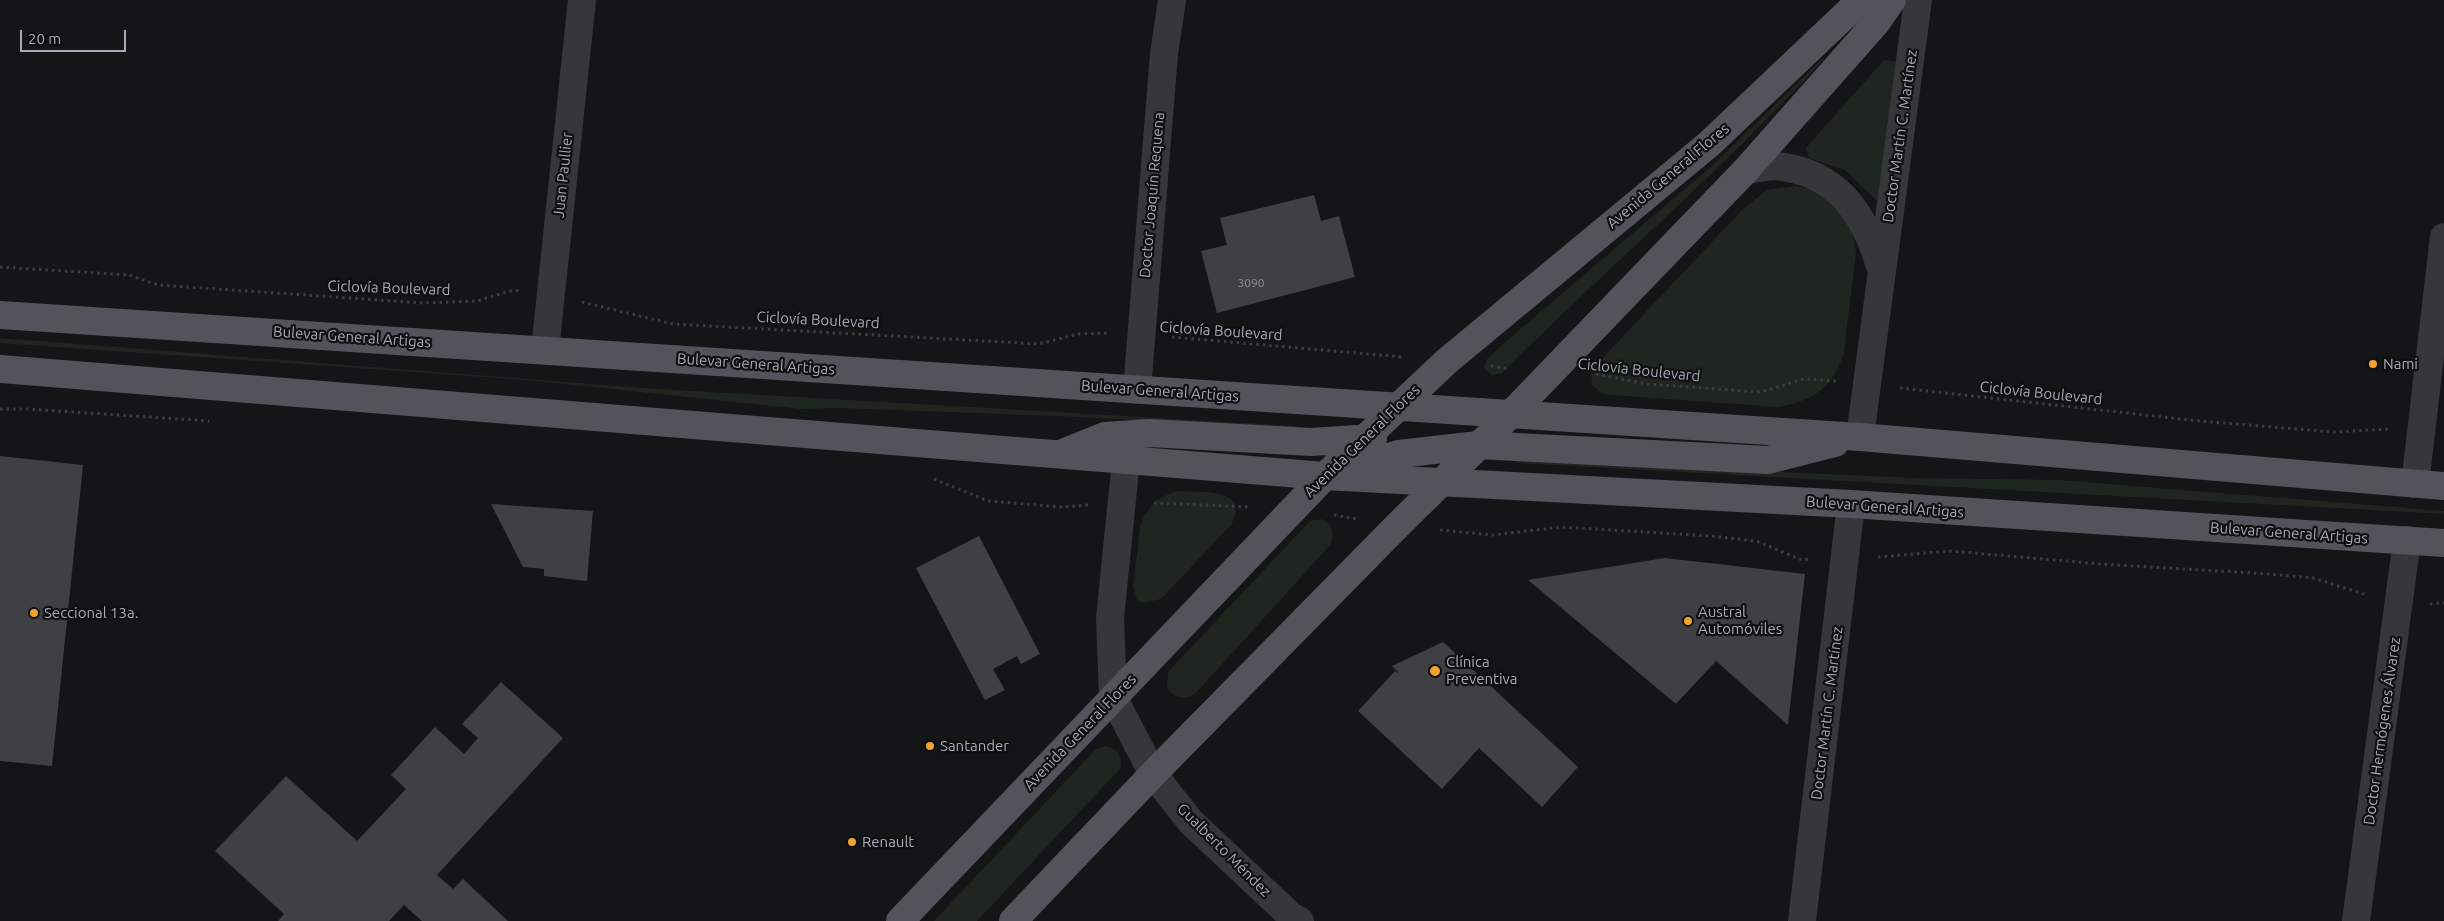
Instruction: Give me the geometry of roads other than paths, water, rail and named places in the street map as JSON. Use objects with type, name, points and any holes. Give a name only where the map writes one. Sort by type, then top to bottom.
[{"type":"main road","name":"Avenida General Flores","points":[[900,921],[1325,476],[1447,361],[1709,144],[1861,0]]},
{"type":"main road","points":[[1013,921],[1153,774],[1478,445],[1511,414],[1746,170],[1876,23],[1892,0]]},
{"type":"main road","name":"Bulevar General Artigas","points":[[0,315],[1860,436],[2444,486]]},
{"type":"main road","name":"Bulevar General Artigas","points":[[0,369],[1325,476],[1851,504],[2444,543]]},
{"type":"main road","name":"Bulevar General Artigas","points":[[1056,455],[1105,436],[1149,433],[1311,442],[1411,437],[1474,427],[1511,414]]},
{"type":"main road","name":"Bulevar General Artigas","points":[[1325,476],[1399,454],[1478,445],[1768,460],[1860,436]]},
{"type":"street","name":"Juan Paullier","points":[[545,350],[582,0]]},
{"type":"street","name":"Doctor Joaquín Requena","points":[[1137,390],[1164,54],[1172,0]]},
{"type":"street","name":"Doctor Martín C. Martínez","points":[[1860,436],[1918,0]]},
{"type":"street","name":"Doctor Martín C. Martínez","points":[[1746,170],[1776,166],[1799,171],[1834,188],[1848,200],[1864,224],[1872,241],[1882,272]]},
{"type":"street","points":[[2415,484],[2444,237]]},
{"type":"street","points":[[1126,460],[1110,618],[1113,697],[1153,774]]},
{"type":"street","name":"Doctor Martín C. Martínez","points":[[1802,921],[1851,504]]},
{"type":"street","name":"Doctor Hermógenes Álvarez","points":[[2356,921],[2407,540]]},
{"type":"street","name":"Gualberto Méndez","points":[[1153,774],[1191,822],[1291,916],[1300,921]]},
{"type":"place","name":"Nami","points":[[2373,364]]},
{"type":"place","name":"Seccional 13a.","points":[[34,613]]},
{"type":"place","name":"Austral Automóviles","points":[[1688,621]]},
{"type":"place","name":"Clínica Preventiva","points":[[1435,671]]},
{"type":"place","name":"Santander","points":[[930,746]]},
{"type":"place","name":"Renault","points":[[852,842]]}]
